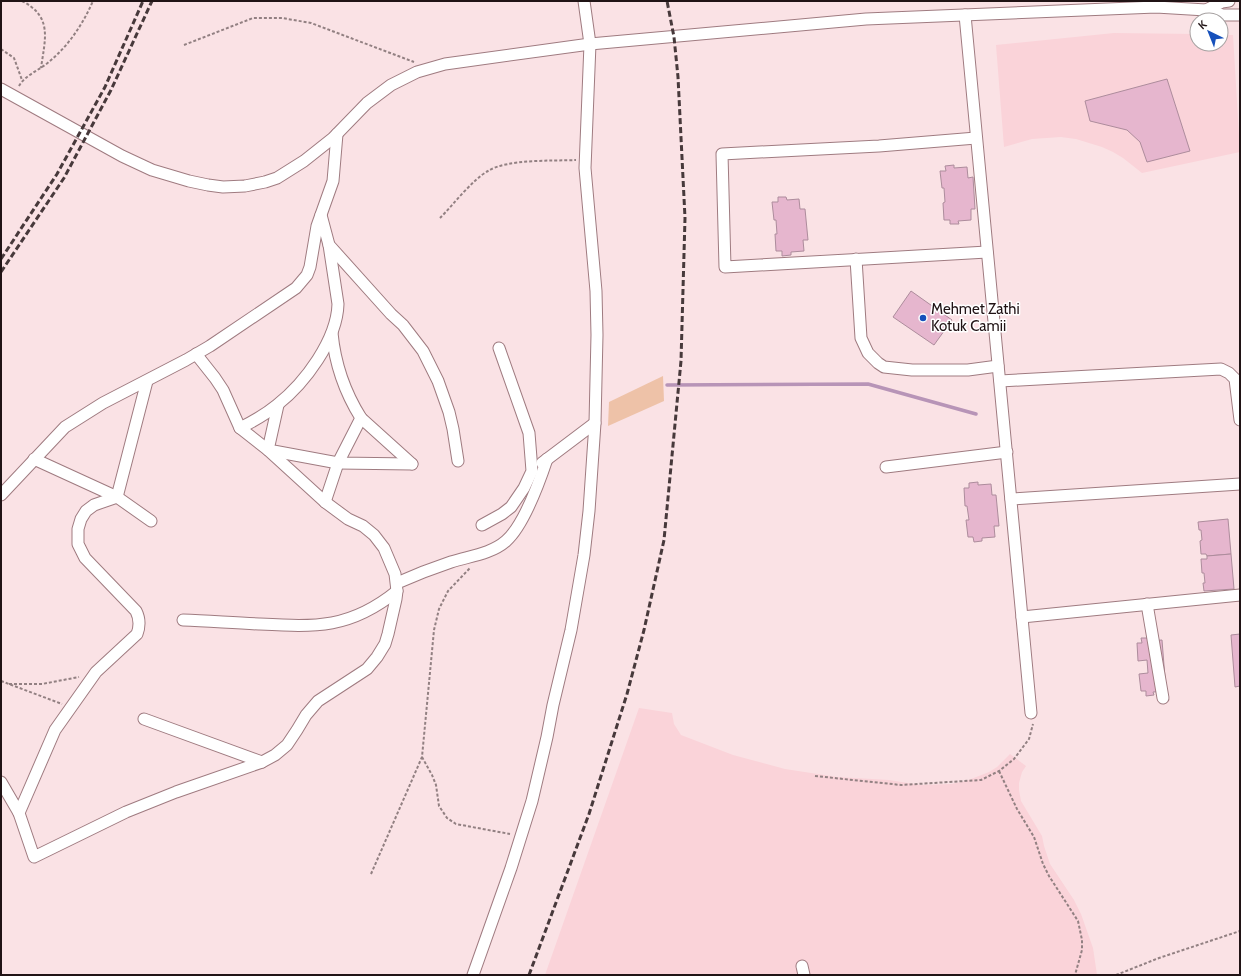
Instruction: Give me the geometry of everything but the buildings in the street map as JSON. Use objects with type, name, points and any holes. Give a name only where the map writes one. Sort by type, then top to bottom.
[{"type":"street","points":[[473,975],[512,868],[540,769],[553,705],[571,630],[584,555],[589,511],[597,379],[596,291],[585,168],[590,44],[584,1]]},
{"type":"street","points":[[1206,10],[1222,2],[1229,1]]},
{"type":"street","points":[[1,89],[137,163],[170,176],[208,186],[245,186],[271,180],[304,162],[337,134],[361,108],[378,93],[404,78],[431,67],[459,62],[590,44],[866,19],[1156,8],[1206,10],[1223,15],[1240,15]]},
{"type":"street","points":[[965,15],[1031,713]]},
{"type":"street","points":[[1,495],[65,427],[103,404],[196,354],[296,288],[302,282],[310,267],[314,238],[333,181],[337,134]]},
{"type":"street","points":[[976,138],[879,146],[722,154],[725,267],[987,252]]},
{"type":"street","points":[[240,428],[266,414],[287,397],[316,361],[332,333],[338,314],[338,304],[329,245],[321,214]]},
{"type":"street","points":[[329,245],[391,314],[403,325],[423,352],[444,396],[453,428],[458,461]]},
{"type":"street","points":[[856,259],[862,338],[868,353],[878,363],[884,367],[912,370],[968,370],[998,366]]},
{"type":"street","points":[[268,450],[338,462],[412,464],[361,418],[348,396],[339,373],[332,333]]},
{"type":"street","points":[[499,348],[529,433],[532,471]]},
{"type":"street","points":[[1,782],[19,813],[34,857],[95,826],[138,807],[262,762],[275,755],[287,745],[298,730],[306,715],[318,701],[367,669],[385,644],[397,587],[392,565],[379,540],[363,526],[348,518],[325,502],[268,450],[240,428],[223,390],[196,354]]},
{"type":"street","points":[[1000,381],[1221,370],[1229,373],[1235,379],[1240,420]]},
{"type":"street","points":[[117,497],[147,381]]},
{"type":"street","points":[[268,450],[278,405]]},
{"type":"street","points":[[325,502],[338,462],[361,418]]},
{"type":"street","points":[[482,525],[502,514],[511,507],[524,488],[532,471],[595,423]]},
{"type":"street","points":[[886,467],[1006,452]]},
{"type":"street","points":[[34,459],[117,497],[151,521]]},
{"type":"street","points":[[183,620],[293,626],[323,625],[345,620],[364,613],[375,607],[397,587],[434,568],[488,552],[506,541],[515,531],[525,512],[547,460]]},
{"type":"street","points":[[1011,499],[1240,484]]},
{"type":"street","points":[[19,813],[55,730],[96,672],[137,634],[140,623],[136,611],[85,558],[78,544],[78,529],[81,519],[86,511],[94,505],[117,497]]},
{"type":"street","points":[[1022,617],[1240,595]]},
{"type":"street","points":[[1147,604],[1163,698]]},
{"type":"street","points":[[144,719],[262,762]]},
{"type":"path","points":[[22,1],[32,6],[39,14],[43,22],[45,35],[41,68]]},
{"type":"path","points":[[1,49],[14,58],[22,80],[41,68],[71,39],[80,26],[93,1]]},
{"type":"path","points":[[184,46],[253,18],[282,18],[312,23],[431,67]]},
{"type":"path","points":[[440,218],[480,177],[494,167],[511,163],[585,159]]},
{"type":"path","points":[[371,874],[422,757],[436,619],[439,609],[448,591],[474,565]]},
{"type":"path","points":[[9,684],[25,685],[58,682],[96,672]]},
{"type":"path","points":[[1,681],[71,707]]},
{"type":"path","points":[[815,776],[901,784],[981,780],[998,771],[1014,759],[1029,739],[1033,727],[1031,713]]},
{"type":"path","points":[[422,757],[432,775],[438,796],[439,806],[447,818],[456,824],[511,834]]},
{"type":"path","points":[[998,771],[1017,809],[1034,837],[1043,864],[1049,876],[1078,921],[1082,940],[1082,950],[1075,975]]},
{"type":"path","points":[[1116,975],[1159,958],[1240,931]]},
{"type":"shaded area","points":[[1114,33],[1189,34],[1189,52],[1229,52],[1229,35],[1233,35],[1240,152],[1142,173],[1113,152],[1076,139],[1061,137],[1032,139],[1004,147],[996,45]]},
{"type":"shaded area","points":[[663,376],[664,401],[608,426],[609,402]]},
{"type":"shaded area","points":[[639,708],[672,713],[674,724],[681,735],[733,755],[785,769],[837,777],[889,780],[920,785],[951,784],[966,781],[989,772],[997,767],[1010,754],[1026,766],[1022,772],[1019,783],[1021,801],[1042,836],[1050,864],[1074,900],[1081,914],[1093,948],[1097,975],[545,975]]},
{"type":"waterway","points":[[667,385],[868,384],[976,414]]},
{"type":"railway","points":[[1,259],[57,174],[105,87],[143,1]]},
{"type":"railway","points":[[1,272],[64,178],[111,90],[152,1]]},
{"type":"railway","points":[[529,975],[589,814],[627,694],[644,630],[664,540],[681,361],[685,218],[678,77],[674,37],[667,1]]},
{"type":"place","name":"Mehmet Zathi Kotuk Camii","points":[[923,318]]}]
